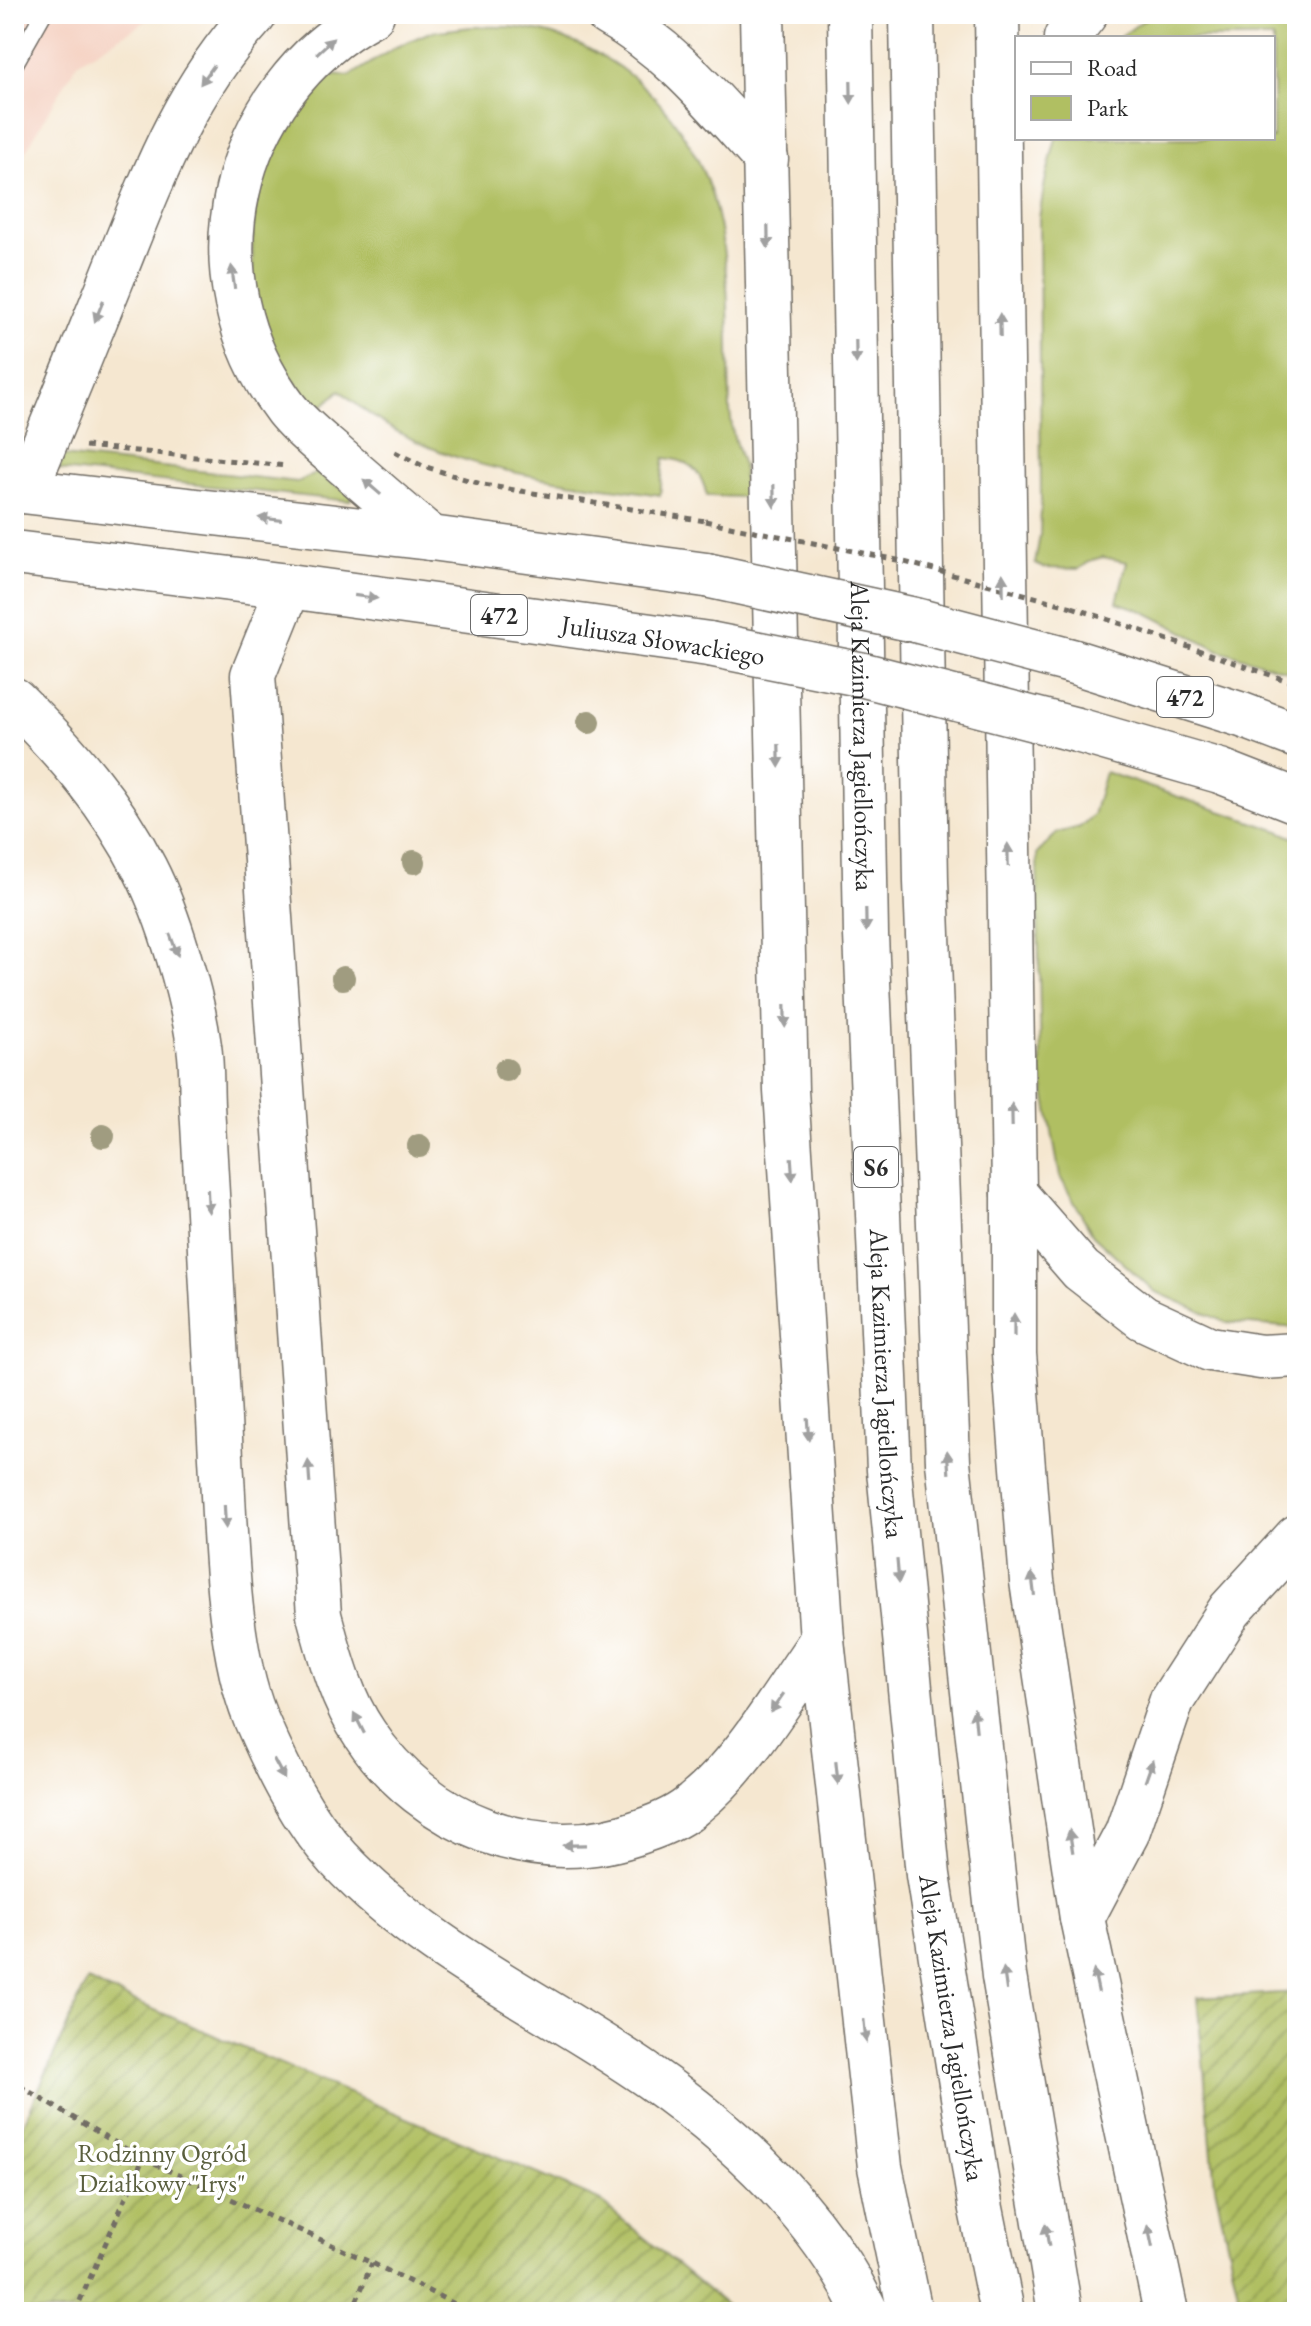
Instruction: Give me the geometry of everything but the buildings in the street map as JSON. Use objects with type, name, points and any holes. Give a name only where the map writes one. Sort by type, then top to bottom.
[{"type":"main road","points":[[20,491],[165,148],[196,90],[234,37],[255,14]]},
{"type":"main road","points":[[372,14],[335,36],[300,68],[269,110],[251,146],[239,182],[232,225],[231,271],[242,324],[258,366],[287,411],[431,538]]},
{"type":"main road","points":[[608,14],[642,35],[675,62],[766,159]]},
{"type":"main road","points":[[762,14],[786,1091],[822,1640],[880,2167],[910,2312]]},
{"type":"main road","name":"Aleja Kazimierza Jagiellończyka","points":[[850,14],[866,935],[889,1470],[928,1875],[977,2189],[1002,2312]]},
{"type":"main road","name":"S6","points":[[912,14],[925,866],[948,1462],[1004,1976],[1060,2312]]},
{"type":"main road","points":[[997,14],[1008,113],[1014,1354],[1032,1581],[1082,1918],[1166,2312]]},
{"type":"main road","points":[[1068,36],[1085,14]]},
{"type":"main road","name":"472","points":[[20,491],[431,538],[706,575],[915,620],[1071,661],[1242,715],[1297,736]]},
{"type":"main road","name":"Juliusza Słowackiego","points":[[14,553],[289,586],[709,644],[864,675],[1077,730],[1220,771],[1297,801]]},
{"type":"main road","points":[[289,586],[253,675],[319,1615],[337,1678],[364,1734],[394,1771],[433,1806],[473,1827],[534,1844],[581,1846],[624,1838],[658,1825],[694,1805],[729,1771],[822,1640]]},
{"type":"main road","points":[[14,700],[59,744],[108,806],[147,872],[178,955],[199,1047],[227,1555],[236,1641],[252,1708],[275,1764],[303,1813],[336,1855],[385,1904],[443,1949],[650,2077],[740,2148],[785,2194],[817,2235],[852,2284],[866,2312]]},
{"type":"main road","points":[[1014,1193],[1081,1270],[1143,1318],[1210,1349],[1261,1357],[1297,1355]]},
{"type":"main road","points":[[1082,1918],[1127,1833],[1172,1700],[1230,1610],[1297,1537]]},
{"type":"lane","points":[[14,65],[43,14]]},
{"type":"path","points":[[705,521],[897,560],[1072,607],[1297,684]]},
{"type":"path","points":[[14,2094],[18,2085],[143,2159],[372,2263],[471,2312]]},
{"type":"path","points":[[75,2312],[143,2159]]},
{"type":"path","points":[[352,2312],[372,2263]]},
{"type":"shaded area","points":[[14,14],[158,14],[77,63],[14,171]]},
{"type":"green space","points":[[1152,14],[1297,14],[1297,674],[1219,650],[1143,611],[1117,602],[1127,562],[1103,557],[1079,569],[1044,568],[1035,564],[1041,498],[1039,218],[1056,140],[1275,140],[1275,36],[1122,36]]},
{"type":"green space","points":[[471,27],[519,28],[555,35],[588,49],[619,67],[646,89],[670,115],[690,145],[716,211],[725,260],[730,411],[743,466],[744,497],[707,496],[698,473],[687,464],[673,459],[664,458],[660,495],[490,467],[411,439],[374,417],[340,390],[318,410],[278,358],[263,322],[256,292],[253,230],[265,168],[292,114],[324,75],[350,76],[396,47],[430,32]]},
{"type":"green space","points":[[63,456],[298,482],[316,473],[354,496],[349,501],[59,470]]},
{"type":"green space","points":[[1105,772],[1297,839],[1297,1328],[1225,1322],[1154,1291],[1093,1235],[1060,1177],[1041,1070],[1037,854],[1057,833],[1080,827],[1093,815]]},
{"type":"green space","name":"Rodzinny Ogród Działkowy \"Irys\"","points":[[87,1981],[599,2200],[734,2312],[14,2312],[14,2145]]},
{"type":"green space","points":[[1297,1992],[1297,2312],[1242,2312],[1215,2186],[1197,1998]]}]
